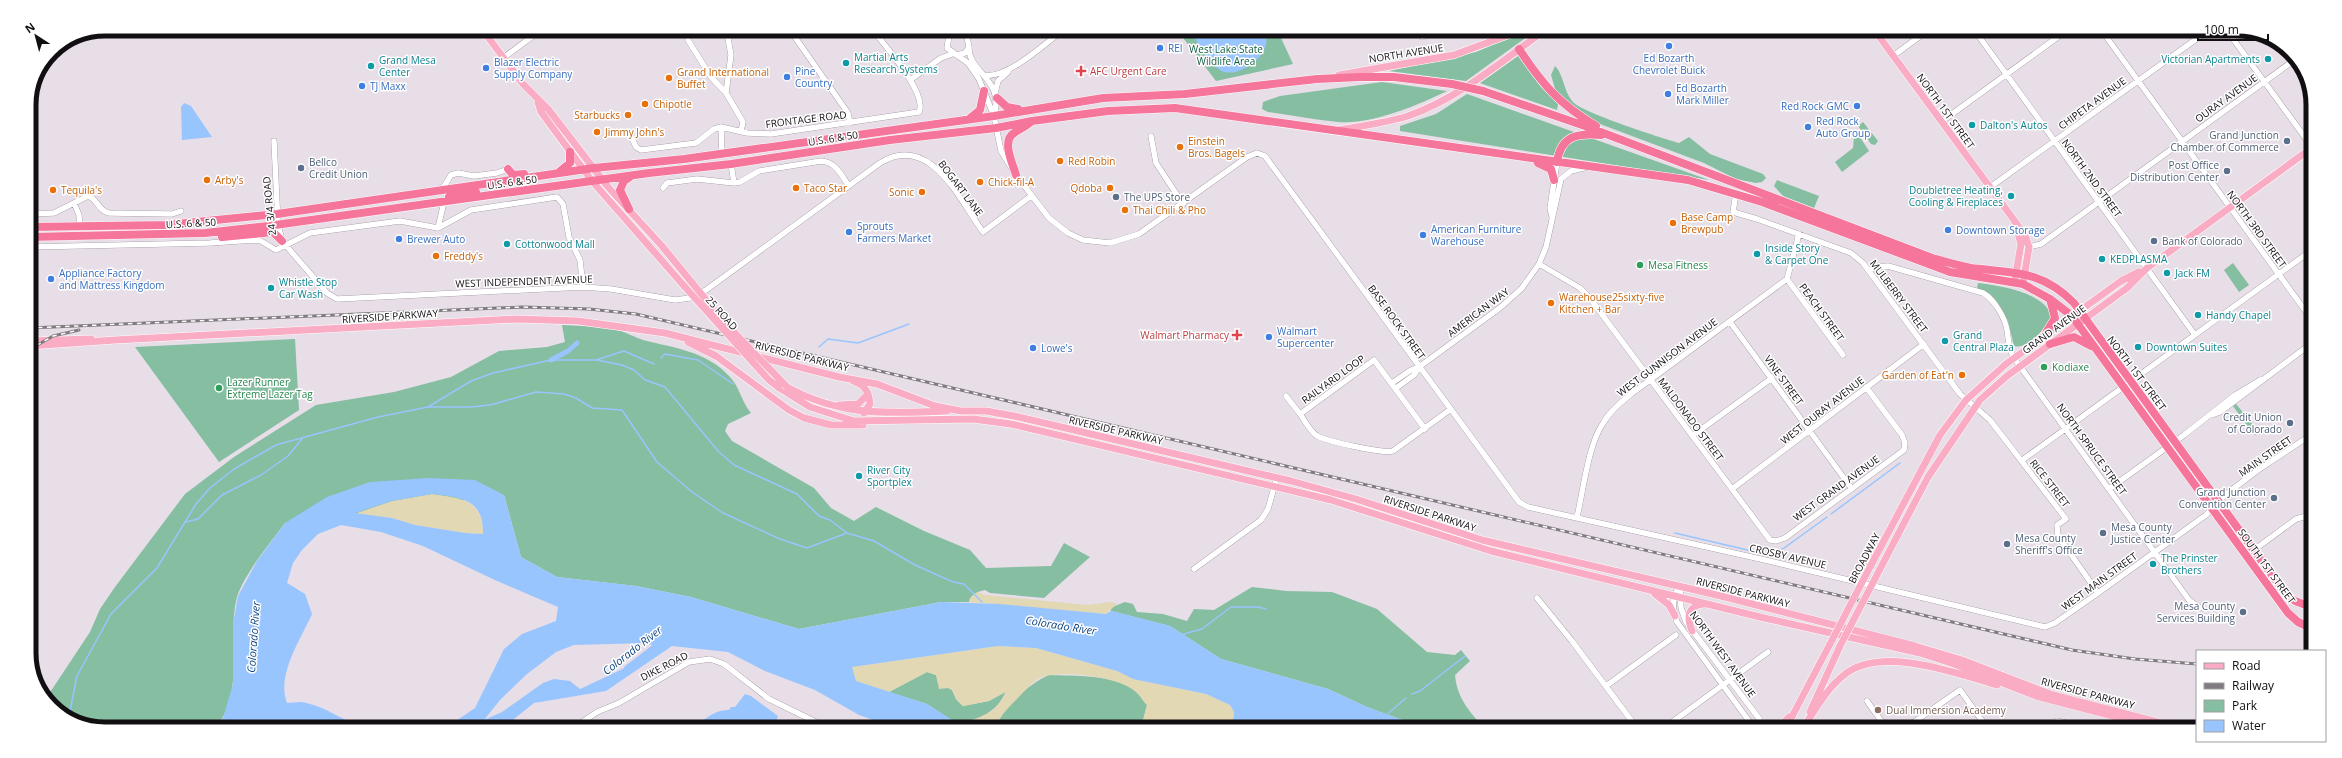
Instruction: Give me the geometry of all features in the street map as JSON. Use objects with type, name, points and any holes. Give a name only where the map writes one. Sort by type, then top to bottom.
[{"type":"highway","points":[[1518,49],[1542,83],[1557,98],[1582,118],[1614,137],[1935,259],[1970,268],[2021,273]]},
{"type":"highway","name":"U.S. 6 & 50","points":[[36,227],[166,225],[441,191],[594,168],[823,140],[1022,112],[1103,98],[1207,92],[1317,79],[1394,77],[1452,84],[1483,91],[1614,137]]},
{"type":"highway","points":[[967,120],[980,110],[984,91]]},
{"type":"highway","points":[[996,96],[1007,107],[1018,109],[1022,112]]},
{"type":"highway","name":"U.S. 6 & 50","points":[[36,238],[188,234],[278,224],[649,173],[731,164],[890,140],[996,128],[1032,121],[1108,112],[1175,108],[1485,151]]},
{"type":"highway","points":[[1016,175],[1009,152],[1009,140],[1014,133],[1032,121]]},
{"type":"highway","points":[[1557,162],[1560,149],[1571,138],[1591,134],[1614,137]]},
{"type":"highway","points":[[731,164],[735,159],[744,155],[789,150],[823,140]]},
{"type":"highway","points":[[1485,151],[1688,180],[1736,193],[1943,270],[2019,284]]},
{"type":"highway","points":[[1485,151],[1499,158],[1545,165],[1553,172],[1554,180]]},
{"type":"highway","points":[[508,169],[513,175],[535,172],[547,176],[568,166],[570,152]]},
{"type":"highway","points":[[673,170],[685,165],[717,159],[721,157],[722,153]]},
{"type":"highway","points":[[629,209],[621,193],[622,183],[630,176],[649,173]]},
{"type":"highway","points":[[444,202],[450,196],[492,189],[512,181]]},
{"type":"highway","points":[[357,214],[382,206],[426,200],[436,197],[441,191]]},
{"type":"highway","points":[[188,234],[203,228],[270,221],[277,212]]},
{"type":"highway","points":[[36,233],[72,232],[80,226]]},
{"type":"highway","points":[[188,234],[208,238],[273,232],[284,243]]},
{"type":"highway","name":"NORTH 1ST STREET","points":[[2021,273],[2050,284],[2068,298],[2131,381],[2219,502]]},
{"type":"highway","name":"NORTH 1ST STREET","points":[[2019,284],[2050,299],[2072,316],[2213,508]]},
{"type":"highway","points":[[2044,336],[2055,318],[2050,299]]},
{"type":"highway","points":[[2050,344],[2074,337],[2095,348]]},
{"type":"highway","name":"SOUTH 1ST STREET","points":[[2219,502],[2285,593],[2295,601],[2306,605]]},
{"type":"highway","name":"SOUTH 1ST STREET","points":[[2213,508],[2288,612],[2298,622],[2306,626]]},
{"type":"main road","name":"25 ROAD","points":[[486,36],[538,102],[548,109],[603,180],[662,246],[728,326],[787,387],[824,403],[848,410],[866,412],[961,411]]},
{"type":"main road","name":"NORTH AVENUE","points":[[1317,79],[1454,55],[1505,36]]},
{"type":"main road","points":[[1339,130],[1390,120],[1428,107],[1461,90],[1537,36]]},
{"type":"main road","name":"NORTH 1ST STREET","points":[[1879,36],[2025,235],[2029,247],[2019,284]]},
{"type":"main road","name":"25 ROAD","points":[[538,102],[541,112],[592,181],[685,287],[769,380],[778,387],[810,407],[859,421],[959,420]]},
{"type":"main road","name":"GRAND AVENUE","points":[[1975,407],[1998,384],[2020,366],[2127,288],[2147,268],[2306,151]]},
{"type":"main road","name":"NORTH 1ST STREET","points":[[2014,222],[2021,244],[2021,273]]},
{"type":"main road","name":"GRAND AVENUE","points":[[2079,311],[2121,281],[2147,268]]},
{"type":"main road","points":[[1966,400],[1990,376],[2079,311]]},
{"type":"main road","name":"RIVERSIDE PARKWAY","points":[[36,346],[516,319],[578,321],[665,333],[839,376],[864,380],[926,404],[961,411],[986,411],[1014,416],[1277,477],[1356,499],[1482,540],[1680,586],[1931,650],[2053,695],[2157,722]]},
{"type":"main road","name":"RIVERSIDE PARKWAY","points":[[665,333],[716,356],[789,410],[804,418],[821,424],[838,426],[900,420]]},
{"type":"main road","name":"RIVERSIDE PARKWAY","points":[[36,341],[80,338],[115,340]]},
{"type":"main road","points":[[835,415],[852,417],[866,412],[870,404],[868,394],[862,385],[839,376]]},
{"type":"main road","points":[[824,403],[854,405],[862,402],[868,394]]},
{"type":"main road","name":"BROADWAY","points":[[1789,722],[1940,435],[1966,400]]},
{"type":"main road","name":"BROADWAY","points":[[1806,722],[1840,646],[1879,570],[1932,472],[1975,407]]},
{"type":"main road","name":"RIVERSIDE PARKWAY","points":[[959,420],[1011,424],[1274,485],[1331,500],[1470,546],[1707,604],[1920,653],[1954,664],[2036,696],[2136,722]]},
{"type":"main road","points":[[1085,441],[1087,433]]},
{"type":"main road","points":[[1644,589],[1664,600],[1675,616]]},
{"type":"main road","points":[[1692,630],[1688,620],[1690,610],[1697,605],[1707,604]]},
{"type":"main road","points":[[1807,722],[1838,680],[1857,666],[1873,662],[1898,662],[1934,669],[2036,696]]},
{"type":"main road","points":[[1785,722],[1802,699]]},
{"type":"street","points":[[503,58],[533,36]]},
{"type":"street","points":[[726,93],[731,56],[728,36]]},
{"type":"street","points":[[794,36],[848,113],[850,123]]},
{"type":"street","points":[[877,36],[910,80],[939,56],[950,36]]},
{"type":"street","points":[[966,36],[967,37],[970,55],[996,96],[998,104],[994,116]]},
{"type":"street","points":[[984,75],[997,75],[1016,64],[1056,36]]},
{"type":"street","points":[[1893,56],[1920,36]]},
{"type":"street","name":"NORTH 2ND STREET","points":[[1979,36],[2195,335]]},
{"type":"street","points":[[1941,122],[2059,36]]},
{"type":"street","name":"NORTH 3RD STREET","points":[[2106,36],[2306,312]]},
{"type":"street","name":"CHIPETA AVENUE","points":[[1990,188],[2200,36]]},
{"type":"street","points":[[2231,36],[2306,139]]},
{"type":"street","points":[[688,40],[711,77],[726,93],[743,122],[741,131]]},
{"type":"street","points":[[946,43],[947,48],[968,63],[984,91],[988,106],[994,116],[1001,151],[1016,175],[1049,218],[1068,233],[1083,240],[1104,243],[1120,242],[1139,234],[1183,204],[1156,164],[1151,136]]},
{"type":"street","points":[[929,65],[945,56],[965,53],[969,47]]},
{"type":"street","name":"OURAY AVENUE","points":[[2029,247],[2041,244],[2291,62]]},
{"type":"street","points":[[996,96],[998,81],[1016,64]]},
{"type":"street","name":"FRONTAGE ROAD","points":[[721,127],[759,134],[771,134],[916,114],[920,111],[921,104],[910,80]]},
{"type":"street","points":[[630,134],[636,147],[641,150],[696,143],[714,129],[721,127],[722,153]]},
{"type":"street","name":"24 3/4 ROAD","points":[[274,142],[278,224],[284,243],[332,298]]},
{"type":"street","name":"BASE ROCK STREET","points":[[1183,204],[1247,156],[1260,153],[1269,161],[1519,502]]},
{"type":"street","name":"BOGART LANE","points":[[848,186],[886,159],[904,155],[922,158],[937,168],[983,232],[1031,196]]},
{"type":"street","points":[[663,188],[667,183],[697,179],[734,183],[740,182],[759,171],[821,162],[829,162],[836,167],[848,186]]},
{"type":"street","name":"AMERICAN WAY","points":[[1552,217],[1550,211],[1557,162]]},
{"type":"street","points":[[731,164],[734,183]]},
{"type":"street","name":"AMERICAN WAY","points":[[1419,367],[1506,303],[1522,288],[1539,264],[1549,238],[1552,217],[1561,179],[1571,171],[1592,166]]},
{"type":"street","points":[[441,191],[451,175],[458,173],[474,176],[497,173],[508,169]]},
{"type":"street","name":"WEST INDEPENDENT AVENUE","points":[[332,298],[583,287],[612,289],[667,300],[690,298],[706,290],[848,186]]},
{"type":"street","name":"MULBERRY STREET","points":[[1736,193],[1733,212],[1799,234],[1856,256],[1869,271],[1966,400],[1975,407]]},
{"type":"street","points":[[36,214],[54,213],[90,196],[102,211],[109,214],[172,214],[181,211]]},
{"type":"street","points":[[36,247],[210,243],[254,240],[261,241],[276,250],[284,243],[310,233],[400,221],[438,228],[471,210],[559,198],[563,204],[569,238],[580,260],[583,287]]},
{"type":"street","points":[[438,228],[444,202]]},
{"type":"street","points":[[74,203],[79,212],[80,226]]},
{"type":"street","points":[[1787,279],[1799,234]]},
{"type":"street","points":[[2021,461],[2306,254]]},
{"type":"street","name":"MALDONADO STREET","points":[[1539,264],[1580,288],[1589,297],[1768,538],[1773,540]]},
{"type":"street","name":"NORTH SPRUCE STREET","points":[[1869,271],[1875,267],[1888,266],[1985,294],[2001,313],[2007,328],[2009,350],[2014,358],[2189,600],[2200,608]]},
{"type":"street","name":"WEST GUNNISON AVENUE","points":[[1577,518],[1593,446],[1601,426],[1620,403],[1787,279]]},
{"type":"street","name":"PEACH STREET","points":[[1787,279],[1843,355]]},
{"type":"street","name":"VINE STREET","points":[[1730,322],[1852,489]]},
{"type":"street","name":"WEST OURAY AVENUE","points":[[1732,489],[1924,344]]},
{"type":"street","points":[[2109,489],[2176,442],[2211,415],[2220,412],[2306,346]]},
{"type":"street","name":"RAILYARD LOOP","points":[[1374,360],[1425,429],[1393,451],[1379,452],[1319,436],[1300,414],[1374,360]]},
{"type":"street","points":[[1394,386],[1414,375],[1419,367]]},
{"type":"street","points":[[1692,436],[1772,378]]},
{"type":"street","name":"WEST GRAND AVENUE","points":[[1773,540],[1784,538],[1901,452],[1905,443],[1902,435],[1866,387]]},
{"type":"street","points":[[1286,396],[1300,414]]},
{"type":"street","name":"RICE STREET","points":[[1975,407],[1990,420],[2021,461],[2028,467],[2066,518],[2057,525],[2058,536],[2098,593]]},
{"type":"street","points":[[1425,429],[1451,410]]},
{"type":"street","name":"MAIN STREET","points":[[2213,508],[2258,470],[2306,438]]},
{"type":"street","points":[[1194,569],[1261,520],[1268,509],[1277,477]]},
{"type":"street","name":"CROSBY AVENUE","points":[[1519,502],[1528,507],[2038,625],[2052,625]]},
{"type":"street","name":"WEST MAIN STREET","points":[[2052,625],[2213,508]]},
{"type":"street","points":[[2254,550],[2296,519],[2306,516]]},
{"type":"street","name":"NORTH WEST AVENUE","points":[[1680,586],[1675,616],[1683,632],[1749,722]]},
{"type":"street","name":"NORTH WEST AVENUE","points":[[1678,597],[1681,612],[1692,630],[1761,722]]},
{"type":"street","points":[[1537,598],[1633,722]]},
{"type":"street","points":[[1606,686],[1676,635]]},
{"type":"street","points":[[1672,722],[1768,652]]},
{"type":"street","name":"DIKE ROAD","points":[[582,722],[597,712],[619,703],[688,662],[710,659],[724,664],[769,698],[816,722]]},
{"type":"street","points":[[1914,722],[1960,690],[1983,722]]},
{"type":"street","points":[[1868,701],[1882,722]]},
{"type":"street","points":[[2054,722],[2066,722]]},
{"type":"green space","name":"West Lake State Wildlife Area","points":[[1182,36],[1282,36],[1281,38],[1293,64],[1216,81]]},
{"type":"green space","points":[[1513,36],[1528,36],[1466,81],[1389,71],[1476,52]]},
{"type":"green space","points":[[1518,56],[1541,87],[1558,104],[1557,110],[1480,83]]},
{"type":"green space","points":[[1555,66],[1560,73],[1573,102],[1590,112],[1679,143],[1689,137],[1710,154],[1763,174],[1766,178],[1762,182],[1756,183],[1736,179],[1704,163],[1592,121],[1556,92],[1551,75]]},
{"type":"green space","points":[[1382,82],[1447,91],[1394,113],[1351,122],[1312,119],[1268,112],[1262,109],[1263,102],[1280,96]]},
{"type":"green space","points":[[1467,94],[1709,180],[1400,131],[1400,126],[1436,114]]},
{"type":"green space","points":[[1863,122],[1878,141],[1875,145],[1871,144],[1858,126]]},
{"type":"green space","points":[[1858,134],[1869,151],[1842,172],[1835,162],[1853,148],[1854,137]]},
{"type":"green space","points":[[1777,180],[1819,196],[1814,208],[1783,196],[1774,186]]},
{"type":"green space","points":[[2233,263],[2249,285],[2239,292],[2224,270]]},
{"type":"green space","points":[[1978,283],[2009,288],[2031,296],[2048,308],[2052,317],[2036,337],[2025,345],[2014,346],[2008,321],[2002,310],[1991,295],[1977,288]]},
{"type":"green space","points":[[562,325],[597,327],[617,330],[643,340],[678,348],[710,361],[733,380],[751,413],[728,424],[725,431],[732,441],[814,488],[831,508],[854,521],[876,507],[924,531],[970,550],[986,568],[1051,566],[1064,543],[1090,557],[1044,598],[990,593],[985,590],[971,597],[969,602],[941,602],[799,629],[691,597],[636,586],[557,577],[521,557],[504,495],[285,523],[245,578],[237,597],[233,630],[233,681],[230,698],[225,713],[219,722],[105,722],[87,720],[66,710],[59,705],[49,694],[90,632],[100,609],[185,494],[234,457],[316,405],[394,392],[451,377],[499,351],[547,347],[565,342]]},
{"type":"green space","points":[[295,339],[299,410],[219,462],[135,347]]},
{"type":"green space","points":[[2236,404],[2256,428],[2263,427],[2265,432],[2254,435],[2233,406]]},
{"type":"green space","points":[[1252,587],[1286,591],[1332,592],[1377,609],[1427,652],[1455,655],[1461,650],[1470,661],[1455,675],[1458,691],[1469,710],[1479,722],[1408,722],[1367,707],[1328,689],[1221,659],[1170,626],[1111,611],[1110,608],[1125,602],[1133,604],[1137,612],[1163,614],[1187,621],[1194,609],[1214,610]]},
{"type":"green space","points":[[927,672],[936,675],[938,682],[952,690],[956,699],[963,706],[989,701],[1006,691],[998,705],[992,710],[980,717],[965,722],[954,722],[927,704],[889,692]]},
{"type":"green space","points":[[1049,675],[1082,676],[1116,681],[1126,685],[1135,691],[1147,705],[1143,722],[998,722],[1010,704]]},
{"type":"sand","points":[[432,494],[452,497],[468,502],[479,514],[482,522],[483,534],[465,533],[415,525],[392,518],[354,514],[392,501]]},
{"type":"sand","points":[[978,592],[984,595],[1087,605],[1111,602],[1117,604],[1106,614],[969,602],[970,598]]},
{"type":"sand","points":[[998,646],[1036,648],[1117,671],[1133,679],[1206,694],[1230,705],[1234,712],[1234,717],[1231,722],[1143,722],[1147,705],[1135,691],[1127,686],[1102,678],[1073,674],[1059,674],[1038,679],[1010,706],[998,722],[964,722],[986,714],[998,706],[1006,692],[989,701],[963,706],[956,699],[952,690],[948,688],[939,689],[936,675],[927,672],[889,692],[856,681],[852,667]]},
{"type":"water","points":[[1194,36],[1265,36],[1266,38],[1266,46],[1254,62],[1246,68],[1228,73],[1215,66],[1203,52]]},
{"type":"water","points":[[184,103],[191,106],[212,137],[182,140],[181,107]]},
{"type":"water","points":[[429,478],[475,480],[504,495],[521,557],[557,577],[636,586],[691,597],[799,629],[941,602],[999,604],[1106,614],[1111,611],[1170,626],[1221,659],[1328,689],[1367,707],[1408,722],[1231,722],[1234,717],[1234,712],[1230,705],[1206,694],[1133,679],[1117,671],[1036,648],[998,646],[852,667],[856,681],[927,704],[955,722],[879,722],[859,715],[815,690],[765,671],[728,652],[672,646],[606,691],[534,703],[510,722],[454,722],[475,708],[504,649],[522,634],[556,621],[558,607],[497,581],[423,546],[381,532],[341,525],[318,534],[302,550],[293,563],[287,583],[305,594],[312,614],[291,657],[287,669],[284,692],[287,703],[302,702],[314,705],[349,722],[220,722],[223,718],[233,684],[233,624],[238,596],[257,561],[285,523],[327,497],[370,482]],"holes":[[[432,494],[452,497],[468,502],[475,507],[482,522],[483,534],[465,533],[415,525],[392,518],[355,513],[392,501]],[[647,643],[657,647],[648,657],[580,689],[570,681],[554,679],[543,683],[502,712],[484,720],[500,700],[527,674],[556,652],[574,645]]]},
{"type":"water","points":[[745,694],[751,696],[778,716],[776,722],[701,722],[715,713],[735,707]]},
{"type":"waterway","points":[[819,347],[828,339],[858,343],[909,324]]},
{"type":"waterway","points":[[551,360],[568,351],[577,343]]},
{"type":"waterway","points":[[70,712],[77,676],[111,614],[157,568],[196,504],[210,488],[234,469],[276,445],[378,417],[428,407],[471,381],[493,373],[551,360],[596,360],[624,351],[654,364]]},
{"type":"waterway","points":[[661,358],[665,354],[698,360],[733,384]]},
{"type":"waterway","points":[[597,360],[622,365],[634,370],[645,380],[665,387],[718,451],[734,465],[797,494],[819,516],[830,520],[847,533]]},
{"type":"waterway","points":[[429,407],[471,407],[490,405],[536,392],[564,394],[576,398],[592,408],[622,410],[657,462],[692,492],[723,513],[780,539],[807,548],[847,533],[874,541],[915,565],[953,582],[964,584],[982,602]]},
{"type":"waterway","points":[[186,522],[198,519],[222,495],[261,475],[288,456],[302,439]]},
{"type":"waterway","points":[[1831,514],[1900,463]]},
{"type":"waterway","points":[[1675,533],[1773,556],[1827,517]]},
{"type":"waterway","points":[[1180,635],[1202,629],[1231,607],[1258,607],[1266,609]]},
{"type":"waterway","name":"Colorado River","points":[[628,669],[663,642]]},
{"type":"waterway","points":[[1412,694],[1420,691],[1465,656]]},
{"type":"waterway","points":[[1385,716],[1406,698]]},
{"type":"railway","points":[[36,328],[523,307],[589,309],[636,314],[2072,650],[2135,659],[2196,664]]},
{"type":"railway","points":[[36,346],[53,336],[79,330]]},
{"type":"place","name":"Ed Bozarth Chevrolet Buick","points":[[1669,46]]},
{"type":"place","name":"REI","points":[[1160,48]]},
{"type":"place","name":"Victorian Apartments","points":[[2268,59]]},
{"type":"place","name":"Martial Arts Research Systems","points":[[846,63]]},
{"type":"place","name":"Grand Mesa Center","points":[[371,66]]},
{"type":"place","name":"Blazer Electric Supply Company","points":[[486,68]]},
{"type":"place","name":"AFC Urgent Care","points":[[1081,71]]},
{"type":"place","name":"Pine Country","points":[[787,77]]},
{"type":"place","name":"Grand International Buffet","points":[[669,78]]},
{"type":"place","name":"TJ Maxx","points":[[362,86]]},
{"type":"place","name":"Ed Bozarth Mark Miller","points":[[1668,94]]},
{"type":"place","name":"Chipotle","points":[[645,104]]},
{"type":"place","name":"Red Rock GMC","points":[[1857,106]]},
{"type":"place","name":"Starbucks","points":[[628,115]]},
{"type":"place","name":"Dalton's Autos","points":[[1972,125]]},
{"type":"place","name":"Red Rock Auto Group","points":[[1808,127]]},
{"type":"place","name":"Jimmy John's","points":[[597,132]]},
{"type":"place","name":"Grand Junction Chamber of Commerce","points":[[2287,141]]},
{"type":"place","name":"Einstein Bros. Bagels","points":[[1180,147]]},
{"type":"place","name":"Red Robin","points":[[1060,161]]},
{"type":"place","name":"Bellco Credit Union","points":[[301,168]]},
{"type":"place","name":"Post Office Distribution Center","points":[[2227,171]]},
{"type":"place","name":"Arby's","points":[[207,180]]},
{"type":"place","name":"Chick-fil-A","points":[[980,182]]},
{"type":"place","name":"Taco Star","points":[[796,188]]},
{"type":"place","name":"Qdoba","points":[[1110,188]]},
{"type":"place","name":"Tequila's","points":[[53,190]]},
{"type":"place","name":"Sonic","points":[[922,192]]},
{"type":"place","name":"Doubletree Heating, Cooling & Fireplaces","points":[[2011,196]]},
{"type":"place","name":"The UPS Store","points":[[1116,197]]},
{"type":"place","name":"Thai Chili & Pho","points":[[1125,210]]},
{"type":"place","name":"Base Camp Brewpub","points":[[1673,223]]},
{"type":"place","name":"Downtown Storage","points":[[1948,230]]},
{"type":"place","name":"Sprouts Farmers Market","points":[[849,232]]},
{"type":"place","name":"American Furniture Warehouse","points":[[1423,235]]},
{"type":"place","name":"Brewer Auto","points":[[399,239]]},
{"type":"place","name":"Bank of Colorado","points":[[2154,241]]},
{"type":"place","name":"Cottonwood Mall","points":[[507,244]]},
{"type":"place","name":"Inside Story & Carpet One","points":[[1757,254]]},
{"type":"place","name":"Freddy's","points":[[436,256]]},
{"type":"place","name":"KEDPLASMA","points":[[2102,259]]},
{"type":"place","name":"Mesa Fitness","points":[[1640,265]]},
{"type":"place","name":"Jack FM","points":[[2167,273]]},
{"type":"place","name":"Appliance Factory and Mattress Kingdom","points":[[51,279]]},
{"type":"place","name":"Whistle Stop Car Wash","points":[[271,288]]},
{"type":"place","name":"Warehouse25sixty-five Kitchen + Bar","points":[[1551,303]]},
{"type":"place","name":"Handy Chapel","points":[[2198,315]]},
{"type":"place","name":"Walmart Pharmacy","points":[[1237,335]]},
{"type":"place","name":"Walmart Supercenter","points":[[1269,337]]},
{"type":"place","name":"Grand Central Plaza","points":[[1945,341]]},
{"type":"place","name":"Downtown Suites","points":[[2138,347]]},
{"type":"place","name":"Lowe's","points":[[1033,348]]},
{"type":"place","name":"Kodiaxe","points":[[2044,367]]},
{"type":"place","name":"Garden of Eat'n","points":[[1962,375]]},
{"type":"place","name":"Lazer Runner Extreme Lazer Tag","points":[[219,388]]},
{"type":"place","name":"Credit Union of Colorado","points":[[2290,423]]},
{"type":"place","name":"River City Sportplex","points":[[859,476]]},
{"type":"place","name":"Grand Junction Convention Center","points":[[2274,498]]},
{"type":"place","name":"Mesa County Justice Center","points":[[2103,533]]},
{"type":"place","name":"Mesa County Sheriff's Office","points":[[2007,544]]},
{"type":"place","name":"The Prinster Brothers","points":[[2153,564]]},
{"type":"place","name":"Mesa County Services Building","points":[[2243,612]]},
{"type":"place","name":"Dual Immersion Academy","points":[[1878,710]]}]
